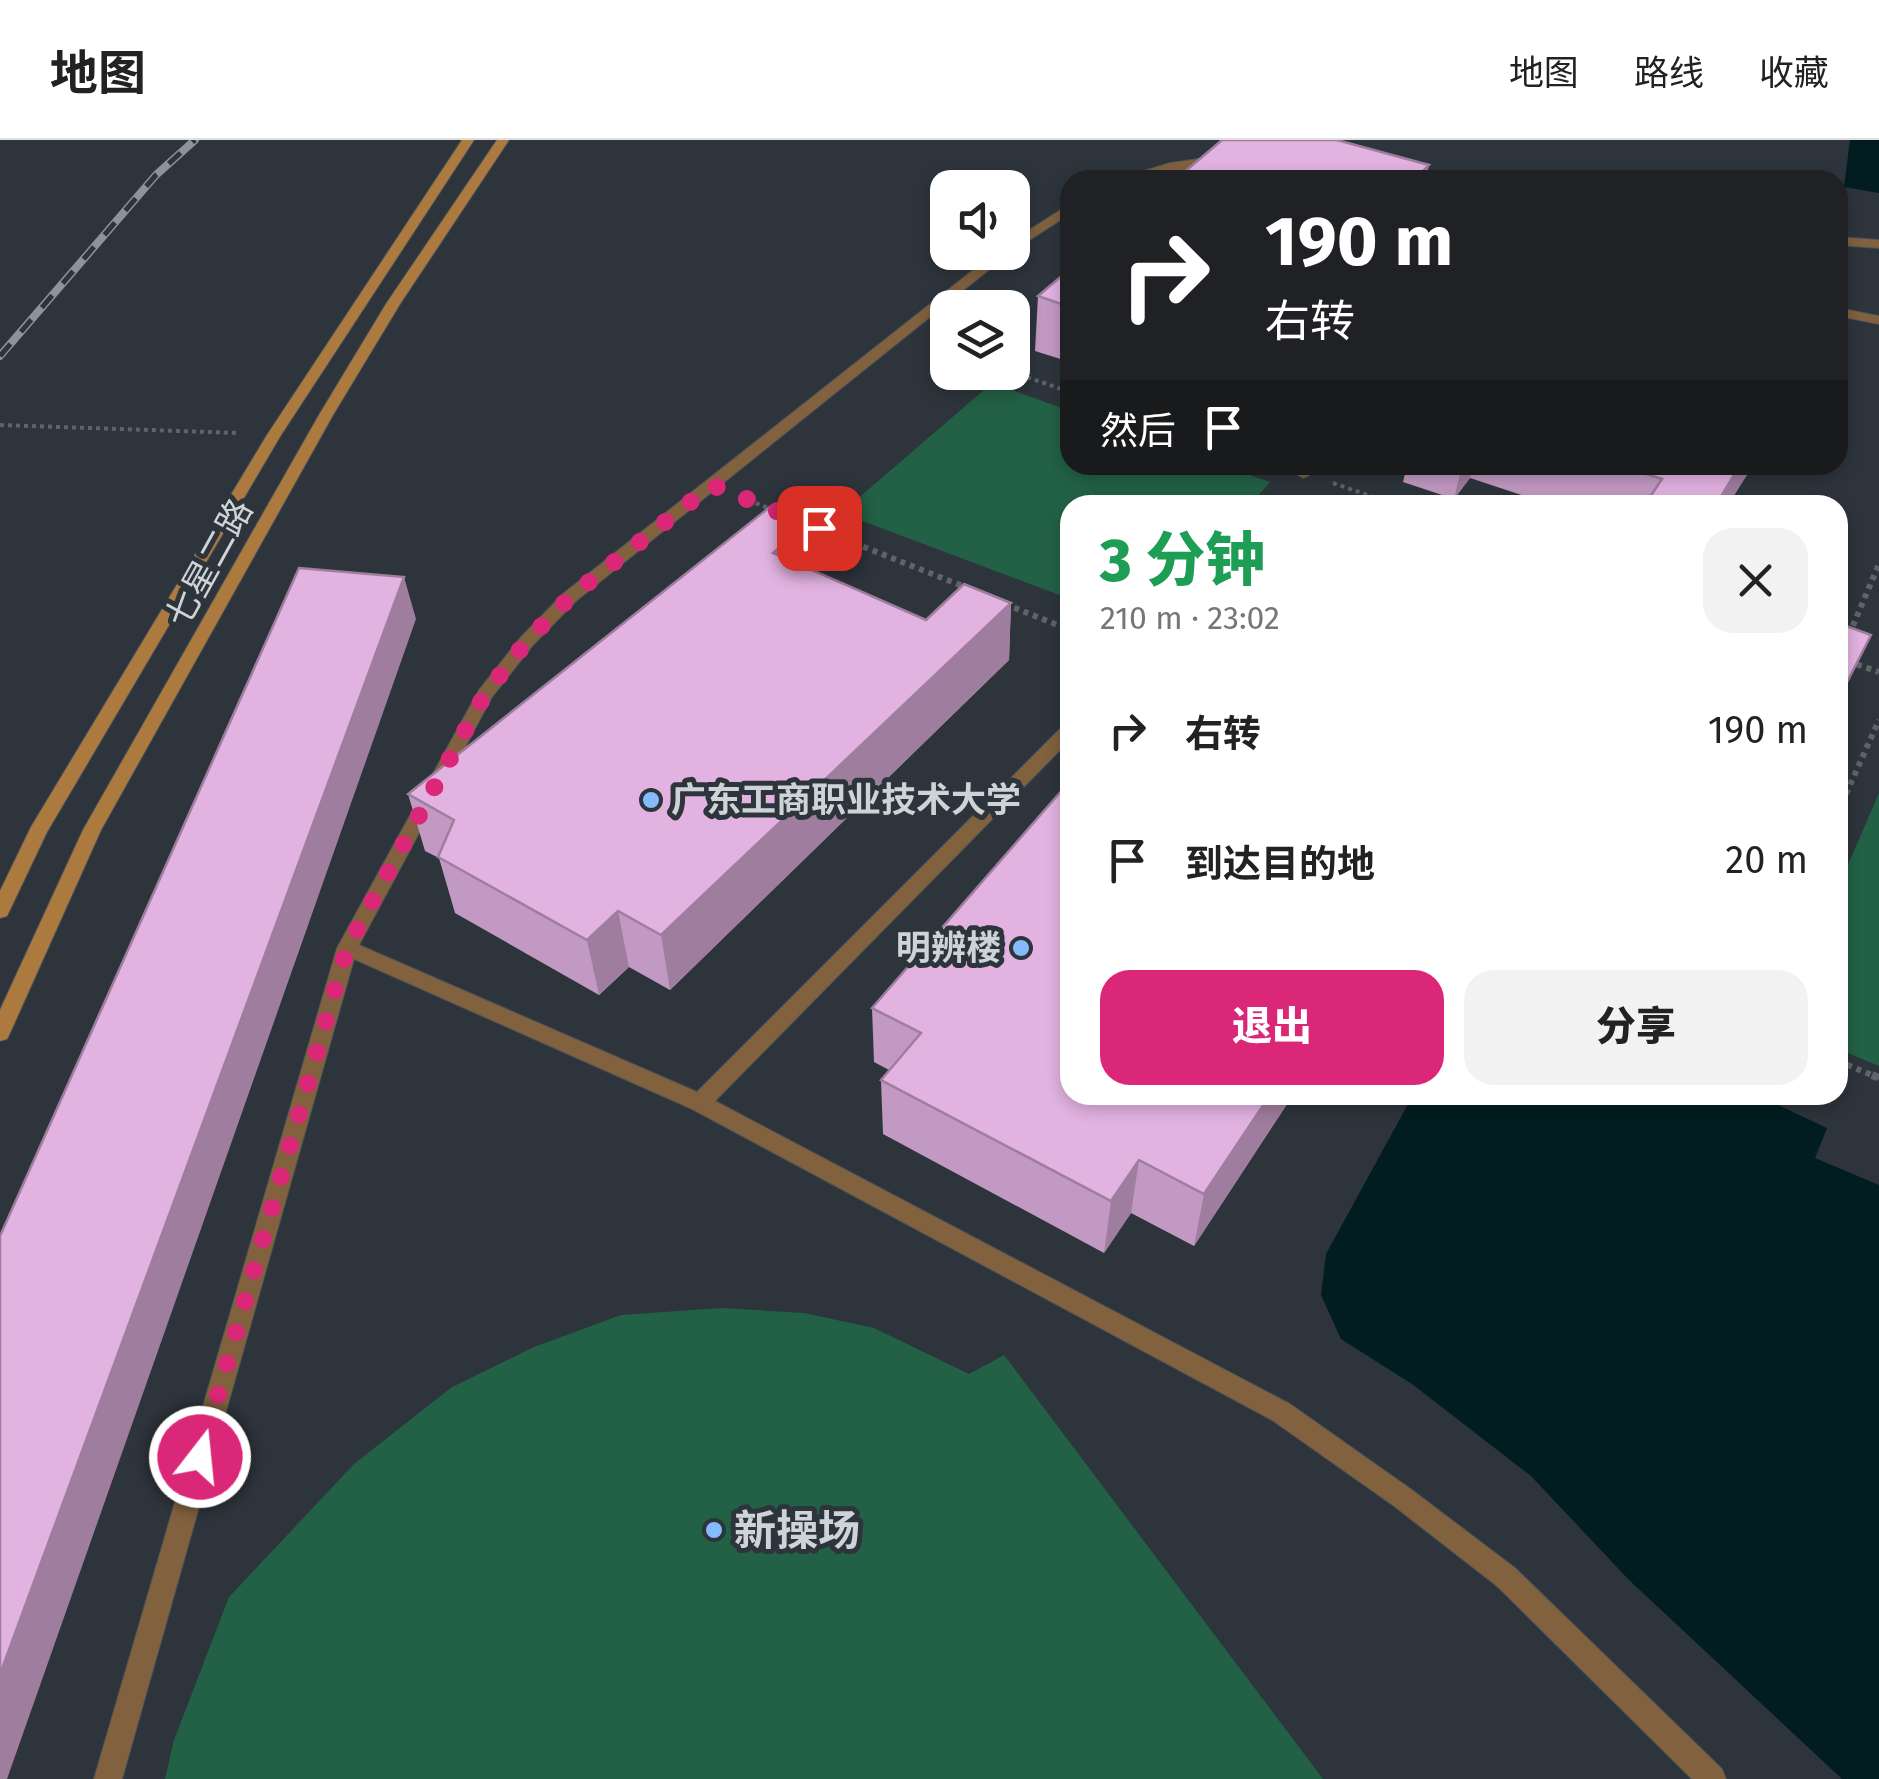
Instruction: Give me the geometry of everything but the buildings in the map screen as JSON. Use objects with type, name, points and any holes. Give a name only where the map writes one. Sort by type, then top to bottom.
[{"type":"street","name":"七星二路","points":[[0,912],[38,832],[274,435],[468,140]]},
{"type":"street","name":"七星二路","points":[[0,1033],[92,830],[326,414],[412,274],[503,140]]},
{"type":"street","points":[[1156,170],[1235,162]]},
{"type":"street","points":[[1030,235],[1060,215]]},
{"type":"street","points":[[1848,242],[1879,244]]},
{"type":"street","points":[[108,1779],[347,948],[485,694],[516,654],[570,597],[982,270]]},
{"type":"street","points":[[1848,314],[1879,320]]},
{"type":"street","points":[[700,1103],[1060,739]]},
{"type":"street","points":[[347,948],[700,1103],[1281,1412],[1404,1498],[1506,1577],[1712,1779]]},
{"type":"path","points":[[1030,378],[1060,389]]},
{"type":"path","points":[[0,425],[274,435]]},
{"type":"path","points":[[712,485],[783,514]]},
{"type":"path","points":[[801,521],[980,594]]},
{"type":"path","points":[[1848,635],[1879,564]]},
{"type":"path","points":[[998,601],[1060,626]]},
{"type":"path","points":[[1848,661],[1879,672]]},
{"type":"path","points":[[1848,790],[1879,720]]},
{"type":"path","points":[[1848,1065],[1879,1078]]},
{"type":"green space","points":[[984,390],[1012,390],[1060,407],[1060,475],[1250,475],[1270,482],[1259,495],[1060,495],[1060,595],[841,513]]},
{"type":"green space","points":[[1879,793],[1879,1066],[1848,1053],[1848,865]]},
{"type":"green space","name":"新操场","points":[[721,1308],[804,1313],[874,1328],[969,1374],[1004,1355],[1323,1779],[165,1779],[174,1740],[229,1597],[354,1464],[452,1387],[534,1347],[621,1315]]},
{"type":"shaded area","points":[[1850,140],[1879,140],[1879,193],[1848,188]]},
{"type":"shaded area","points":[[1408,1105],[1778,1105],[1827,1128],[1815,1158],[1879,1185],[1879,1779],[1842,1779],[1629,1580],[1531,1476],[1412,1384],[1341,1339],[1321,1295],[1326,1254]]},
{"type":"railway","points":[[0,356],[156,175],[195,140]]},
{"type":"place","name":"广东工商职业技术大学","points":[[651,800]]},
{"type":"place","name":"明辨楼","points":[[1021,948]]},
{"type":"place","name":"新操场","points":[[714,1530]]},
{"type":"route","points":[[200,1457],[347,948],[485,694],[527,641],[570,597],[712,485],[819,528]]}]
